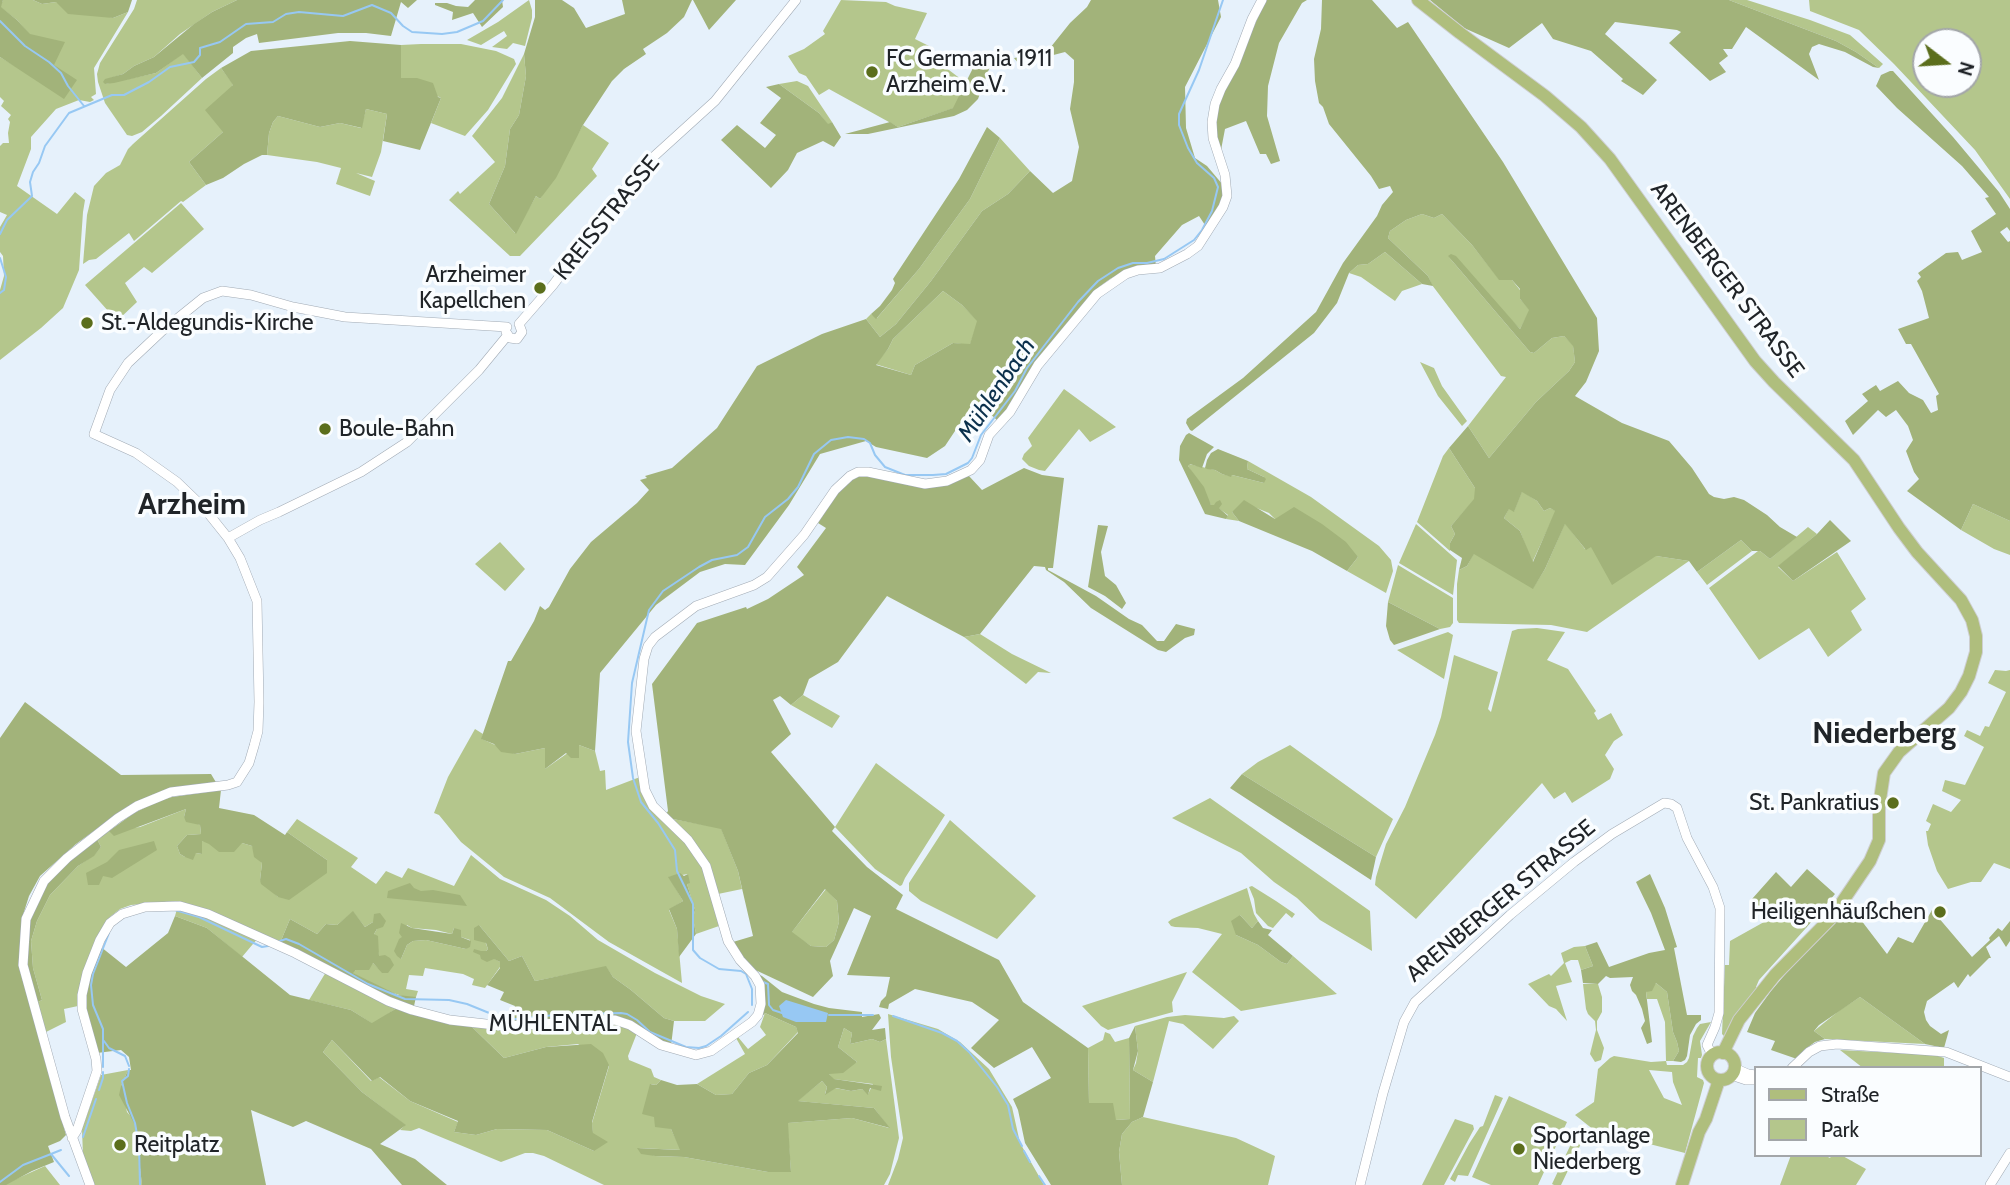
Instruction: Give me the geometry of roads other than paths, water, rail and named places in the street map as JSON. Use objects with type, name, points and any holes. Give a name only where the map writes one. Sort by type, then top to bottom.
[{"type":"main road","name":"ARENBERGER STRASSE","points":[[1418,0],[1545,96],[1581,127],[1610,159],[1762,369],[1854,460],[1910,543],[1961,600],[1975,628],[1974,659],[1961,692],[1949,708],[1899,752],[1886,769],[1879,799],[1879,840],[1870,861],[1823,928],[1790,959],[1739,1020],[1723,1066],[1700,1117],[1699,1132],[1682,1185]]},
{"type":"street","name":"KREISSTRASSE","points":[[228,538],[361,472],[407,442],[471,378],[507,331],[513,339],[520,337],[522,332],[519,324],[553,285],[625,189],[650,160],[700,116],[740,72],[796,0]]},
{"type":"street","name":"MÜHLENTAL","points":[[72,1138],[97,1071],[82,1009],[85,979],[100,940],[110,923],[126,912],[145,907],[180,906],[208,914],[295,953],[388,1001],[450,1020],[503,1026],[615,1020],[630,1025],[661,1045],[696,1055],[711,1051],[752,1022],[757,1017],[761,1004],[760,985],[728,942],[706,866],[688,840],[653,806],[645,790],[636,731],[644,659],[648,646],[655,637],[696,606],[754,585],[767,577],[804,536],[835,490],[850,476],[858,472],[868,472],[925,484],[947,481],[971,470],[980,460],[989,435],[1010,412],[1038,365],[1097,294],[1122,276],[1138,270],[1160,268],[1198,246],[1227,196],[1225,175],[1213,138],[1215,104],[1262,0]]},
{"type":"street","points":[[90,1185],[72,1138],[23,965],[26,919],[44,881],[66,858],[118,818],[171,792],[237,782],[249,763],[258,731],[257,601],[246,570],[228,538],[204,508],[160,468],[128,448],[94,434],[117,377],[128,363],[178,317],[204,298],[222,291],[345,317],[507,331],[512,323],[519,324]]},
{"type":"street","name":"ARENBERGER STRASSE","points":[[1360,1185],[1404,1022],[1415,1002],[1510,915],[1593,848],[1661,804],[1671,804],[1679,812],[1687,838],[1716,894],[1720,908],[1718,1013],[1707,1045],[1723,1066]]},
{"type":"street","points":[[1794,1066],[1820,1046],[1837,1044],[1946,1052],[1979,1066]]},
{"type":"street","points":[[1723,1066],[1755,1077]]},
{"type":"street","points":[[1982,1067],[2008,1078]]},
{"type":"street","points":[[1990,1185],[2010,1153]]},
{"type":"water","points":[[786,1000],[828,1013],[826,1022],[796,1022],[783,1017],[779,1006]]},
{"type":"waterway","points":[[0,234],[7,220],[32,196],[30,182],[33,172],[45,146],[69,113],[112,95],[124,95],[170,67],[194,62],[200,55],[200,48],[220,42],[246,24],[273,22],[286,14],[299,12],[343,16],[372,5],[391,13],[412,32],[442,34],[457,32],[483,21],[503,0]]},
{"type":"waterway","name":"Mühlenbach","points":[[752,1005],[752,989],[746,974],[719,969],[700,958],[693,950],[693,904],[677,871],[675,850],[641,802],[633,778],[628,742],[632,683],[649,610],[663,591],[699,567],[712,560],[737,555],[748,547],[765,517],[788,499],[798,487],[814,454],[831,440],[848,437],[864,439],[870,443],[875,455],[885,467],[905,475],[946,474],[968,463],[981,435],[1015,391],[1027,368],[1078,302],[1098,281],[1118,268],[1164,259],[1194,240],[1212,211],[1218,187],[1214,178],[1197,163],[1188,148],[1179,125],[1179,114],[1199,70],[1223,0]]},
{"type":"waterway","points":[[0,21],[25,46],[61,73],[84,106]]},
{"type":"waterway","points":[[0,258],[6,277],[4,290],[0,293]]},
{"type":"waterway","name":"Mühlenbach","points":[[175,910],[199,917],[262,947],[268,946]]},
{"type":"waterway","name":"Mühlenbach","points":[[103,1067],[103,1029],[93,1005],[91,985],[109,933]]},
{"type":"waterway","name":"Mühlenbach","points":[[280,941],[286,939],[299,944],[368,984],[405,999],[449,1000],[504,1019],[627,1014],[650,1032],[686,1047],[706,1046],[748,1012]]},
{"type":"waterway","points":[[761,981],[768,984],[769,1005],[773,1010],[782,1013]]},
{"type":"waterway","points":[[829,1015],[873,1015]]},
{"type":"waterway","points":[[893,1016],[942,1033],[969,1052],[1008,1105],[1013,1129],[1022,1146]]},
{"type":"waterway","name":"Mühlenbach","points":[[104,1041],[109,1048],[125,1056],[129,1066]]},
{"type":"waterway","name":"Mühlenbach","points":[[129,1069],[128,1076],[122,1081],[139,1146],[140,1185]]},
{"type":"waterway","name":"Mühlenbach","points":[[99,1090],[103,1072]]},
{"type":"waterway","name":"Mühlenbach","points":[[83,1137],[96,1099]]},
{"type":"waterway","name":"Mühlenbach","points":[[61,1150],[51,1154],[69,1176]]},
{"type":"waterway","points":[[1024,1151],[1030,1162]]},
{"type":"waterway","points":[[0,1182],[23,1165],[51,1154]]},
{"type":"waterway","points":[[1039,1176],[1045,1185]]},
{"type":"place","name":"FC Germania 1911 Arzheim e.V.","points":[[872,72]]},
{"type":"place","name":"Arzheimer Kapellchen","points":[[540,288]]},
{"type":"place","name":"St.-Aldegundis-Kirche","points":[[87,323]]},
{"type":"place","name":"Boule-Bahn","points":[[325,429]]},
{"type":"place","name":"St. Pankratius","points":[[1893,803]]},
{"type":"place","name":"Heiligenhäußchen","points":[[1940,912]]},
{"type":"place","name":"Reitplatz","points":[[120,1145]]},
{"type":"place","name":"Sportanlage Niederberg","points":[[1519,1149]]},
{"type":"district","name":"Arzheim","points":[[192,505]]},
{"type":"district","name":"Niederberg","points":[[1884,734]]}]
